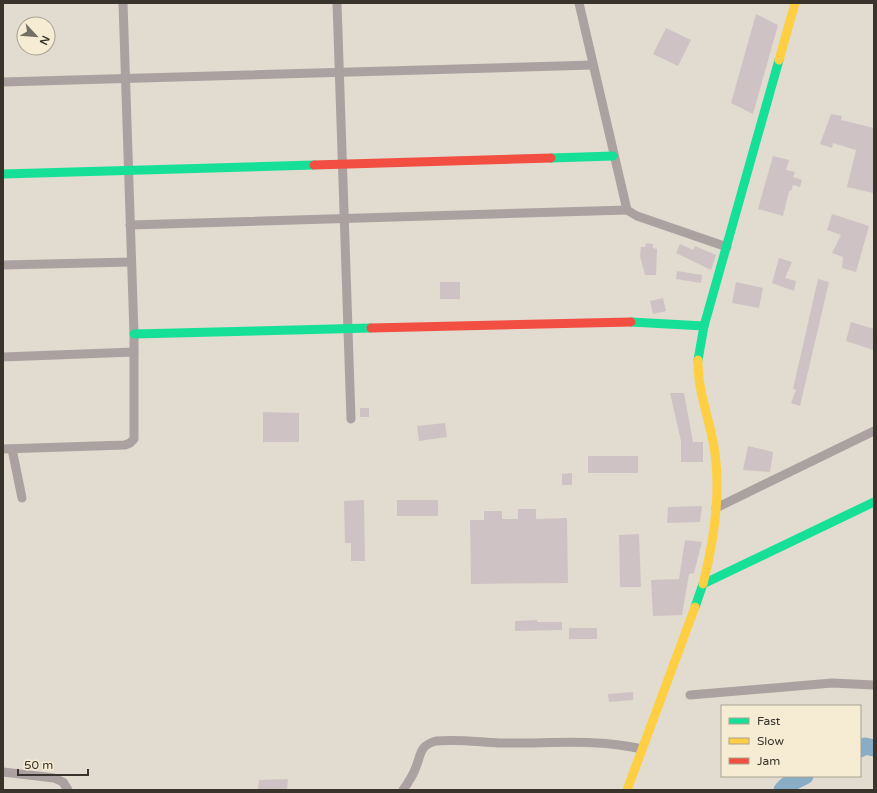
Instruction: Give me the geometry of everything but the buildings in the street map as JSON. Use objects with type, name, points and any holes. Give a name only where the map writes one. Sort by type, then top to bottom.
[{"type":"street","points":[[22,498],[8,449],[125,445],[130,443],[135,436],[134,334],[123,3]]},
{"type":"street","points":[[337,3],[351,419]]},
{"type":"street","points":[[579,3],[613,156],[627,210]]},
{"type":"street","points":[[627,790],[704,584],[712,546],[716,508],[715,454],[698,368],[699,354],[704,326],[794,3]]},
{"type":"street","points":[[3,82],[593,65]]},
{"type":"street","points":[[3,174],[613,156]]},
{"type":"street","points":[[130,225],[627,210],[637,216],[727,246]]},
{"type":"street","points":[[3,265],[131,262]]},
{"type":"street","points":[[134,334],[633,322],[704,326]]},
{"type":"street","points":[[3,357],[134,352]]},
{"type":"street","points":[[716,508],[874,431]]},
{"type":"street","points":[[704,584],[874,502]]},
{"type":"street","points":[[690,695],[832,683],[874,685]]},
{"type":"street","points":[[403,790],[416,767],[422,748],[428,743],[436,740],[499,743],[600,742],[619,744],[642,750]]},
{"type":"street","points":[[3,772],[54,778],[63,782],[68,790]]},
{"type":"waterway","points":[[861,748],[865,746],[874,748]]},
{"type":"waterway","points":[[782,790],[787,785],[803,777]]},
{"type":"traffic: fast","points":[[698,360],[704,326],[779,60]]},
{"type":"traffic: fast","points":[[551,158],[613,156]]},
{"type":"traffic: fast","points":[[3,174],[314,165]]},
{"type":"traffic: fast","points":[[631,322],[704,326]]},
{"type":"traffic: fast","points":[[134,334],[371,328]]},
{"type":"traffic: fast","points":[[695,607],[703,584],[874,502]]},
{"type":"traffic: slow","points":[[779,60],[795,3]]},
{"type":"traffic: slow","points":[[698,360],[698,372],[702,395],[713,441],[717,469],[717,502],[715,519],[703,584]]},
{"type":"traffic: slow","points":[[627,790],[695,607]]},
{"type":"traffic: jam","points":[[314,165],[551,158]]},
{"type":"traffic: jam","points":[[371,328],[631,322]]}]
